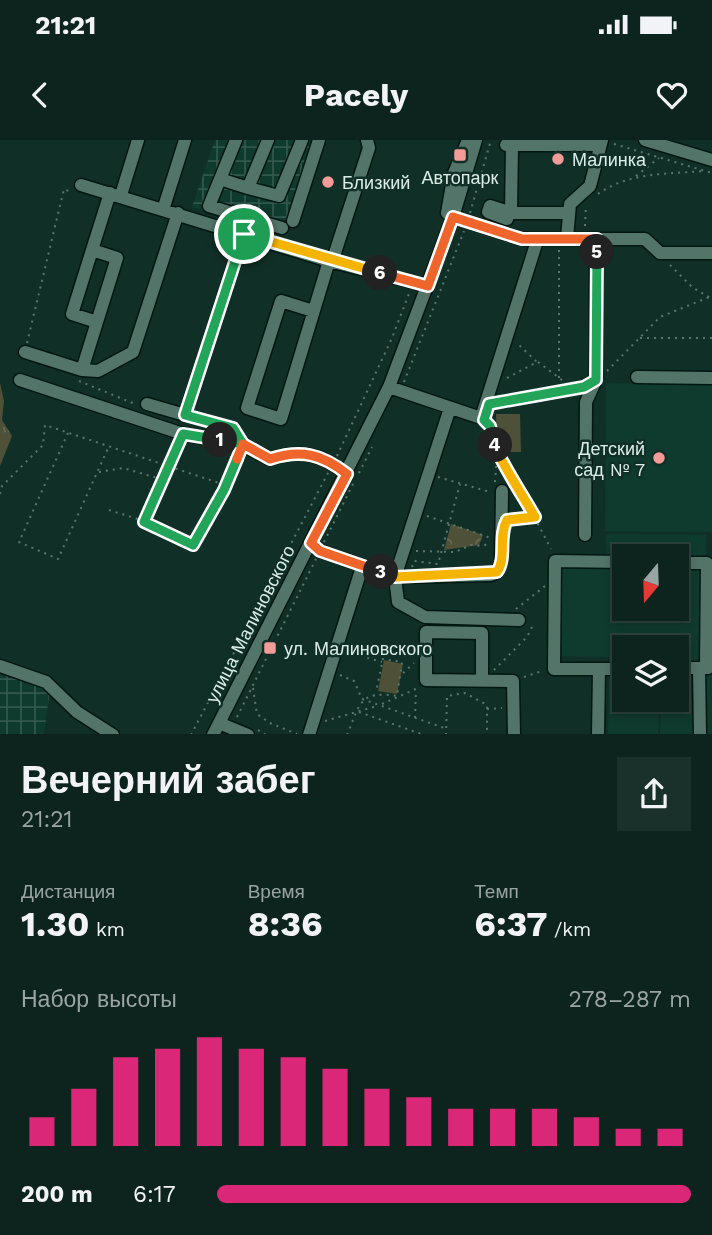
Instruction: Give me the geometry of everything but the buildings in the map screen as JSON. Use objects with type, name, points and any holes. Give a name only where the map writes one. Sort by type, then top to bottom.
[{"type":"street","points":[[97,322],[72,314],[92,250],[137,140]]},
{"type":"street","points":[[163,210],[185,140]]},
{"type":"street","points":[[236,140],[209,206],[288,225],[320,140]]},
{"type":"street","points":[[248,188],[268,140]]},
{"type":"street","points":[[220,180],[279,196],[302,140]]},
{"type":"street","points":[[313,311],[281,300],[247,408],[281,419],[313,311],[369,148],[367,140]]},
{"type":"street","points":[[440,252],[454,173],[468,140]]},
{"type":"street","name":"улица Малиновского","points":[[216,729],[389,387],[453,217],[475,140]]},
{"type":"street","points":[[645,140],[708,166]]},
{"type":"street","points":[[564,238],[570,204],[590,186],[601,142],[508,145],[510,212],[567,218]]},
{"type":"street","points":[[81,184],[331,260],[428,286]]},
{"type":"street","points":[[25,352],[80,375],[98,371],[133,352],[178,213]]},
{"type":"street","points":[[453,217],[537,241],[589,234]]},
{"type":"street","points":[[567,218],[571,231],[645,239],[660,254],[712,253]]},
{"type":"street","points":[[144,405],[185,415],[244,234]]},
{"type":"street","points":[[585,535],[586,402],[596,380],[589,234]]},
{"type":"street","points":[[389,387],[481,418],[537,241]]},
{"type":"street","points":[[80,375],[117,258],[92,250]]},
{"type":"street","points":[[637,377],[712,378]]},
{"type":"street","points":[[20,380],[183,434],[243,444],[270,459],[292,452],[333,464],[347,474]]},
{"type":"street","points":[[450,408],[395,577],[398,602],[425,617],[515,617]]},
{"type":"street","points":[[311,543],[320,551],[395,577],[497,572],[501,562],[502,529],[498,492]]},
{"type":"street","points":[[612,562],[555,561],[554,668],[612,668]]},
{"type":"street","points":[[690,563],[707,563],[706,668],[700,734]]},
{"type":"street","points":[[310,731],[362,567]]},
{"type":"street","points":[[486,681],[482,633],[426,632],[426,680],[486,681],[513,681],[514,734]]},
{"type":"street","points":[[0,666],[46,682],[77,712],[113,734]]},
{"type":"street","points":[[598,734],[599,669]]},
{"type":"street","points":[[216,729],[248,734]]},
{"type":"path","points":[[634,178],[660,157]]},
{"type":"path","points":[[589,234],[585,206],[617,182],[708,166]]},
{"type":"path","points":[[25,352],[37,291],[64,189]]},
{"type":"path","points":[[559,378],[558,257],[564,238]]},
{"type":"path","points":[[660,254],[681,277],[711,298]]},
{"type":"path","points":[[191,734],[333,464],[392,338],[410,290]]},
{"type":"path","points":[[489,404],[570,387],[584,387],[596,380],[660,317],[711,298]]},
{"type":"path","points":[[639,338],[712,338]]},
{"type":"path","points":[[506,340],[516,343],[570,387]]},
{"type":"path","points":[[493,380],[499,382],[537,362]]},
{"type":"path","points":[[80,375],[144,405]]},
{"type":"path","points":[[108,510],[144,522],[193,545],[226,485],[243,444],[233,428],[185,415]]},
{"type":"path","points":[[484,420],[490,426],[497,455],[506,465],[551,550]]},
{"type":"path","points":[[0,494],[2,486],[43,445],[45,425],[226,485]]},
{"type":"path","points":[[68,433],[19,542],[58,559],[109,446]]},
{"type":"path","points":[[144,522],[183,434]]},
{"type":"path","points":[[98,472],[123,468],[163,480]]},
{"type":"path","points":[[429,474],[498,492]]},
{"type":"path","points":[[409,576],[414,561],[438,564],[460,484]]},
{"type":"path","points":[[403,551],[455,552],[471,545],[483,546],[495,540],[416,513]]},
{"type":"path","points":[[502,529],[512,517],[535,517]]},
{"type":"path","points":[[515,617],[552,580]]},
{"type":"path","points":[[486,681],[496,666],[520,645],[532,626]]},
{"type":"path","points":[[336,649],[382,662]]},
{"type":"path","points":[[347,734],[362,699],[376,692],[397,696],[402,662],[385,658],[376,692]]},
{"type":"path","points":[[402,674],[417,661]]},
{"type":"path","points":[[513,681],[554,668]]},
{"type":"path","points":[[330,670],[354,681],[362,699],[447,729]]},
{"type":"path","points":[[310,731],[435,680]]},
{"type":"path","points":[[253,686],[257,714],[270,723],[298,734]]},
{"type":"path","points":[[415,718],[416,689]]},
{"type":"path","points":[[446,734],[447,696],[465,693],[487,705],[487,734]]},
{"type":"path","points":[[357,711],[424,734]]},
{"type":"shaded area","points":[[215,140],[317,140],[288,219],[286,235],[192,207]]},
{"type":"shaded area","name":"Детский сад № 7","points":[[606,383],[712,384],[712,532],[605,531]]},
{"type":"shaded area","points":[[606,534],[706,535],[705,667],[689,667],[689,635],[612,635],[612,712],[659,712],[658,734],[608,734],[609,657],[555,656],[556,554],[606,554]]},
{"type":"shaded area","points":[[708,556],[712,556],[712,734],[660,734],[661,712],[689,712],[689,671],[707,671]]},
{"type":"shaded area","points":[[0,670],[50,689],[44,734],[0,734]]},
{"type":"green space","points":[[0,383],[4,401],[2,420],[12,436],[0,466]]},
{"type":"green space","points":[[496,414],[520,414],[521,452],[497,452]]},
{"type":"green space","points":[[451,524],[483,535],[479,545],[444,550]]},
{"type":"green space","points":[[384,660],[403,664],[397,694],[378,691]]},
{"type":"place","name":"Автопарк","points":[[460,155]]},
{"type":"place","name":"Малинка","points":[[558,159]]},
{"type":"place","name":"Близкий","points":[[328,182]]},
{"type":"place","name":"Детский сад № 7","points":[[659,458]]},
{"type":"place","name":"ул. Малиновского","points":[[270,648]]},
{"type":"route","points":[[244,234],[185,415],[233,428],[243,444],[183,434],[144,522],[193,545],[224,490],[243,444],[270,459],[292,452],[312,456],[333,464],[347,474],[311,543],[320,551],[395,577],[491,575],[497,572],[501,562],[502,529],[507,520],[512,517],[535,517],[506,465],[497,455],[490,426],[484,420],[489,404],[570,387],[584,387],[596,380],[597,239],[522,239],[453,217],[428,286],[329,261],[244,234]]}]
